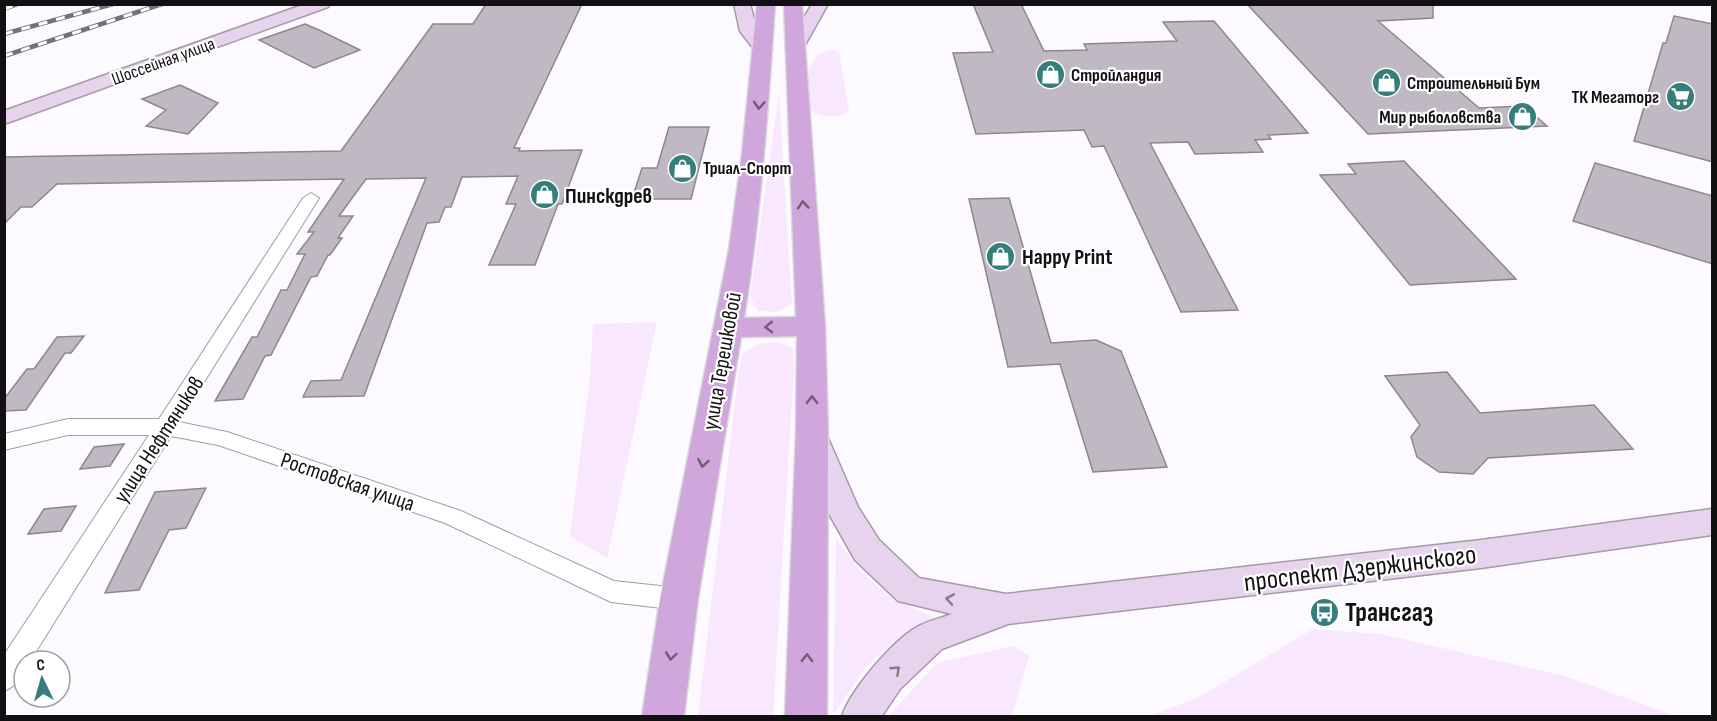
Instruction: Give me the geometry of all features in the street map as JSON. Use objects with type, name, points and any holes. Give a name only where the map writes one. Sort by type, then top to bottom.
[{"type":"main road","name":"Шоссейная улица","points":[[4,118],[322,4]]},
{"type":"main road","points":[[742,4],[749,31],[762,59],[795,58]]},
{"type":"main road","name":"улица Терешковой","points":[[663,717],[679,599],[742,249],[754,153],[766,4]]},
{"type":"main road","points":[[793,4],[811,326],[812,432],[806,717]]},
{"type":"main road","points":[[795,58],[820,4]]},
{"type":"main road","points":[[726,328],[811,326]]},
{"type":"main road","points":[[812,432],[844,512],[855,531],[867,550],[910,591],[1007,609]]},
{"type":"main road","name":"проспект Дзержинского","points":[[1007,609],[1481,554],[1713,522]]},
{"type":"main road","points":[[861,717],[887,677],[929,638],[1007,609]]},
{"type":"street","name":"улица Нефтяников","points":[[4,679],[311,198]]},
{"type":"street","name":"Ростовская улица","points":[[4,442],[68,427],[166,427],[220,438],[453,517],[611,591],[679,599]]},
{"type":"shaded area","points":[[832,50],[839,52],[849,111],[840,115],[820,115],[811,111],[808,93],[809,73],[816,57]]},
{"type":"shaded area","points":[[779,94],[792,304],[777,312],[758,311],[750,297]]},
{"type":"shaded area","points":[[657,322],[607,558],[570,536],[590,377],[593,324]]},
{"type":"shaded area","points":[[776,342],[793,348],[794,367],[773,716],[698,716],[739,368],[743,353],[758,344]]},
{"type":"shaded area","points":[[836,539],[861,572],[895,601],[935,617],[895,640],[865,668],[833,715]]},
{"type":"shaded area","points":[[1313,629],[1381,634],[1564,676],[1676,716],[1149,716],[1199,697]]},
{"type":"shaded area","points":[[1013,646],[1029,656],[1012,716],[888,716],[937,663]]},
{"type":"building","points":[[486,4],[582,4],[514,148],[520,148],[519,151],[582,150],[562,204],[558,204],[535,265],[489,265],[516,204],[506,204],[518,176],[462,177],[451,207],[445,207],[439,222],[427,223],[364,396],[303,397],[311,381],[341,380],[426,178],[366,179],[339,216],[353,216],[338,238],[342,238],[328,255],[317,276],[311,277],[271,355],[265,356],[243,399],[215,401],[252,337],[257,337],[281,290],[287,290],[305,254],[297,254],[314,232],[308,232],[344,179],[57,184],[32,207],[21,207],[4,224],[4,157],[341,151],[433,24],[473,24]]},
{"type":"building","points":[[973,4],[1021,4],[1044,51],[1087,50],[1084,44],[1177,41],[1163,22],[1214,21],[1308,133],[1268,135],[1271,139],[1255,140],[1263,152],[1195,154],[1188,142],[1150,143],[1238,310],[1181,312],[1104,146],[1092,147],[1084,130],[976,134],[953,53],[993,52]]},
{"type":"building","name":"Строительный Бум","points":[[1247,4],[1433,4],[1433,18],[1378,21],[1479,108],[1524,106],[1547,126],[1368,134]]},
{"type":"building","name":"ТК Мегаторг","points":[[1674,16],[1713,24],[1713,162],[1634,141],[1663,43],[1666,43]]},
{"type":"building","points":[[305,24],[360,50],[314,68],[259,40]]},
{"type":"building","points":[[180,85],[218,103],[188,134],[146,126],[166,110],[142,99]]},
{"type":"building","points":[[669,127],[709,127],[691,199],[632,199],[642,168],[657,168]]},
{"type":"building","points":[[1404,161],[1516,279],[1410,285],[1320,175],[1356,174],[1348,164]]},
{"type":"building","points":[[1595,163],[1713,196],[1713,264],[1573,221]]},
{"type":"building","points":[[1009,198],[1051,343],[1096,340],[1121,351],[1167,467],[1093,472],[1060,364],[1008,367],[969,199]]},
{"type":"building","points":[[84,336],[71,353],[65,353],[26,410],[4,411],[4,399],[27,369],[34,369],[57,337]]},
{"type":"building","points":[[1447,372],[1480,413],[1594,405],[1633,449],[1488,458],[1473,474],[1439,472],[1417,457],[1411,437],[1420,425],[1385,376]]},
{"type":"building","points":[[124,444],[110,466],[80,469],[94,447]]},
{"type":"building","points":[[206,488],[186,528],[169,530],[139,590],[105,593],[155,492]]},
{"type":"building","points":[[76,506],[61,531],[28,534],[44,509]]},
{"type":"railway","points":[[4,9],[18,4]]},
{"type":"railway","points":[[4,34],[113,4]]},
{"type":"railway","points":[[4,56],[162,4]]},
{"type":"place","name":"Стройландия","points":[[1050,75]]},
{"type":"place","name":"Строительный Бум","points":[[1386,83]]},
{"type":"place","name":"ТК Мегаторг","points":[[1680,97]]},
{"type":"place","name":"Мир рыболовства","points":[[1522,117]]},
{"type":"place","name":"Триал-Спорт","points":[[682,168]]},
{"type":"place","name":"Пинскдрев","points":[[544,195]]},
{"type":"place","name":"Happy Print","points":[[1001,256]]},
{"type":"place","name":"Трансгаз","points":[[1324,612]]}]
